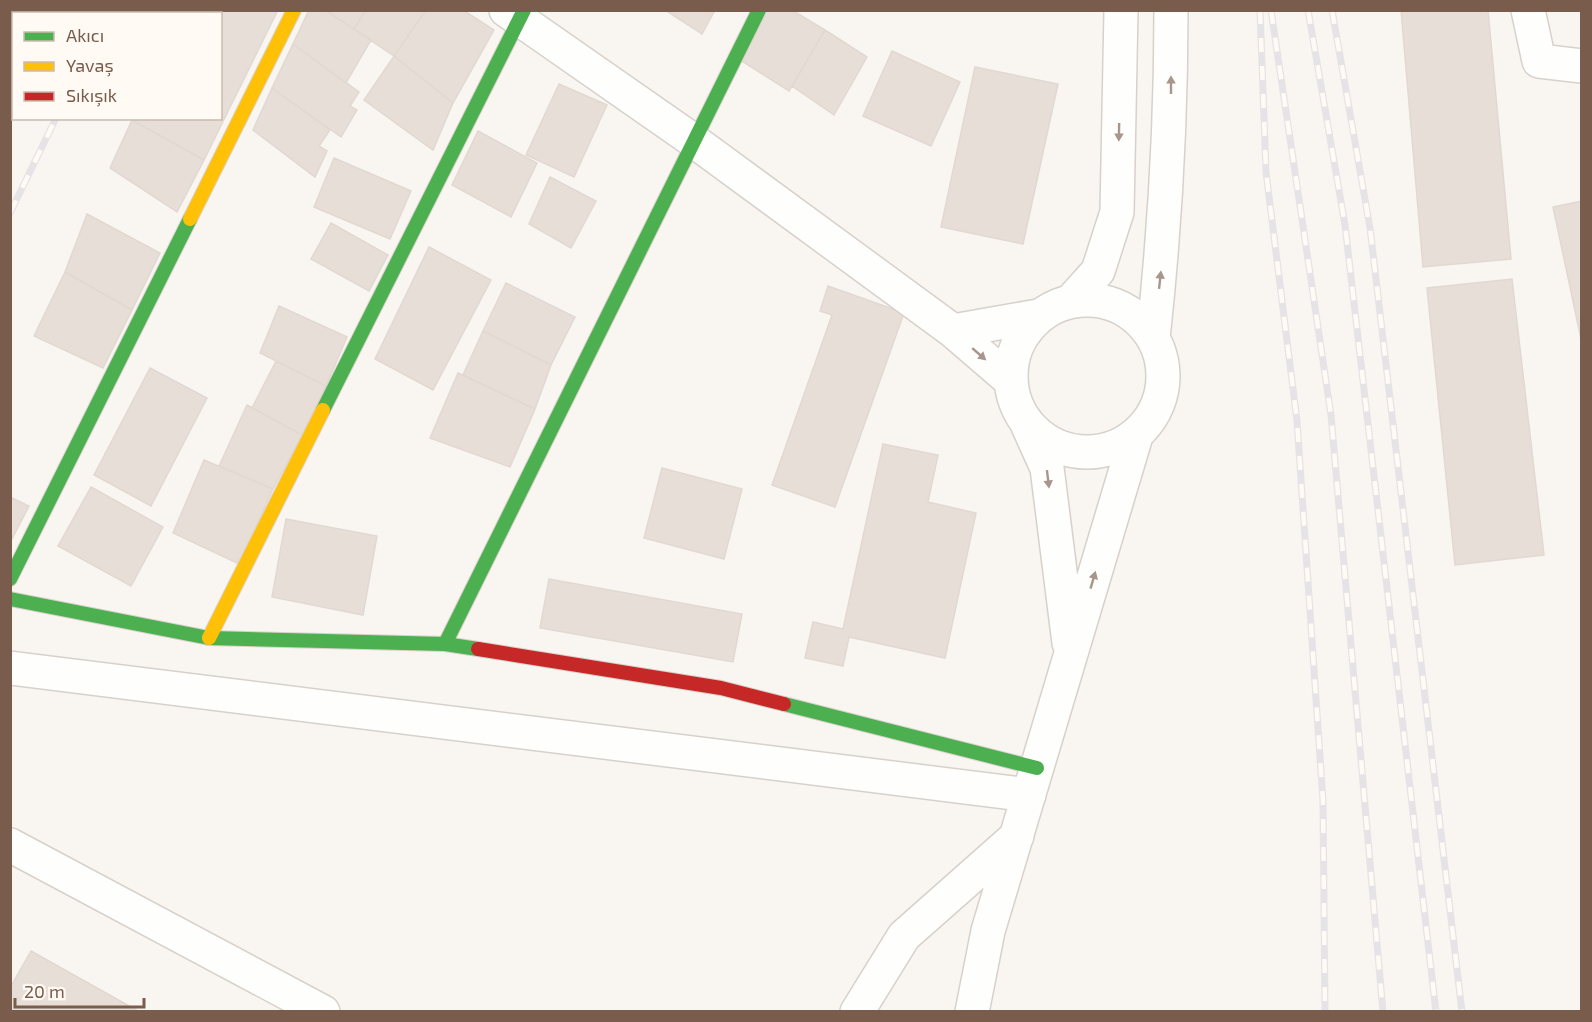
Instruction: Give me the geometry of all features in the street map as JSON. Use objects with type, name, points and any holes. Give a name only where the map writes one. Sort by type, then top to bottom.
[{"type":"street","points":[[10,579],[294,10]]},
{"type":"street","points":[[445,644],[759,10]]},
{"type":"street","points":[[1071,301],[1098,271],[1117,212],[1121,10]]},
{"type":"street","points":[[1153,338],[1163,246],[1171,116],[1171,10]]},
{"type":"street","points":[[1528,10],[1539,61],[1581,66]]},
{"type":"street","points":[[209,638],[517,14],[953,331],[1010,380]]},
{"type":"street","points":[[953,331],[1038,316],[1059,304],[1071,301],[1107,302],[1128,312],[1153,338],[1159,348],[1164,371],[1162,396],[1152,418],[1136,436],[1115,448],[1092,453],[1068,451],[1046,441],[1028,425]]},
{"type":"street","points":[[1038,316],[1022,335],[1012,357],[1010,380],[1015,404],[1028,425],[1047,468],[1071,656]]},
{"type":"street","points":[[972,1011],[988,931],[1136,436]]},
{"type":"street","points":[[10,599],[209,638],[445,644],[721,688],[1033,782]]},
{"type":"street","points":[[10,668],[1033,782]]},
{"type":"street","points":[[857,1011],[904,936],[1017,836]]},
{"type":"street","points":[[10,845],[323,1011]]},
{"type":"building","points":[[185,10],[278,10],[204,160],[132,120],[222,120],[222,12],[184,12]]},
{"type":"building","points":[[309,10],[325,10],[371,40],[346,83],[293,44]]},
{"type":"building","points":[[325,10],[366,10],[354,29]]},
{"type":"building","points":[[366,10],[426,10],[394,56],[354,29]]},
{"type":"building","points":[[426,10],[463,10],[494,30],[453,103],[394,56]]},
{"type":"building","points":[[665,10],[715,10],[702,34]]},
{"type":"building","points":[[763,10],[792,10],[825,30],[789,91],[737,58]]},
{"type":"building","points":[[1401,10],[1488,10],[1511,259],[1423,267]]},
{"type":"building","points":[[825,30],[867,57],[834,115],[792,86]]},
{"type":"building","points":[[293,44],[359,92],[350,106],[357,110],[341,137],[272,88]]},
{"type":"building","points":[[892,51],[960,82],[931,146],[863,116]]},
{"type":"building","points":[[394,56],[453,103],[433,150],[364,100]]},
{"type":"building","points":[[975,67],[1058,84],[1023,244],[941,227]]},
{"type":"building","points":[[559,84],[607,105],[574,177],[526,155]]},
{"type":"building","points":[[272,88],[330,130],[319,146],[327,151],[315,177],[253,130]]},
{"type":"building","points":[[132,120],[204,160],[177,212],[110,168]]},
{"type":"building","points":[[478,131],[537,163],[511,217],[452,185]]},
{"type":"building","points":[[334,158],[411,191],[390,239],[314,207]]},
{"type":"building","points":[[550,177],[596,201],[571,248],[529,224]]},
{"type":"building","points":[[1582,201],[1582,338],[1581,339],[1553,207]]},
{"type":"building","points":[[87,214],[160,253],[132,310],[65,272]]},
{"type":"building","points":[[331,223],[388,255],[369,291],[311,259]]},
{"type":"building","points":[[429,247],[491,280],[433,390],[375,359]]},
{"type":"building","points":[[65,272],[132,310],[103,368],[34,336]]},
{"type":"building","points":[[1512,279],[1544,555],[1455,565],[1427,288]]},
{"type":"building","points":[[506,283],[575,317],[551,365],[483,331]]},
{"type":"building","points":[[828,286],[904,313],[835,507],[772,485],[832,315],[820,311]]},
{"type":"building","points":[[279,306],[347,337],[326,386],[260,353]]},
{"type":"building","points":[[483,331],[551,365],[535,409],[463,375]]},
{"type":"building","points":[[276,361],[326,386],[302,435],[252,408]]},
{"type":"building","points":[[150,368],[207,398],[151,506],[94,475]]},
{"type":"building","points":[[458,373],[535,409],[510,467],[430,438]]},
{"type":"building","points":[[247,405],[302,435],[273,489],[219,466]]},
{"type":"building","points":[[883,444],[938,455],[928,502],[976,513],[945,658],[849,637],[843,666],[805,658],[813,622],[843,629]]},
{"type":"building","points":[[204,460],[273,489],[239,564],[173,533]]},
{"type":"building","points":[[662,468],[742,489],[724,559],[644,538]]},
{"type":"building","points":[[91,487],[163,527],[131,586],[58,546]]},
{"type":"building","points":[[10,497],[29,506],[10,543]]},
{"type":"building","points":[[286,519],[377,536],[363,615],[272,597]]},
{"type":"building","points":[[549,579],[742,614],[733,662],[540,628]]},
{"type":"building","points":[[31,951],[140,1012],[10,1012],[10,988]]},
{"type":"railway","points":[[1260,10],[1266,172],[1297,421],[1323,801],[1325,1012]]},
{"type":"railway","points":[[1271,10],[1331,415],[1383,1012]]},
{"type":"railway","points":[[1308,10],[1345,225],[1436,1012]]},
{"type":"railway","points":[[1332,10],[1370,228],[1462,1012]]},
{"type":"railway","points":[[10,213],[55,120]]},
{"type":"traffic: fast","points":[[323,410],[524,10]]},
{"type":"traffic: fast","points":[[445,644],[759,10]]},
{"type":"traffic: fast","points":[[10,579],[190,219]]},
{"type":"traffic: fast","points":[[10,599],[209,638],[445,644],[478,649]]},
{"type":"traffic: fast","points":[[784,704],[1037,768]]},
{"type":"traffic: slow","points":[[190,219],[294,10]]},
{"type":"traffic: slow","points":[[209,638],[323,410]]},
{"type":"traffic: jam","points":[[478,649],[721,688],[784,704]]}]
